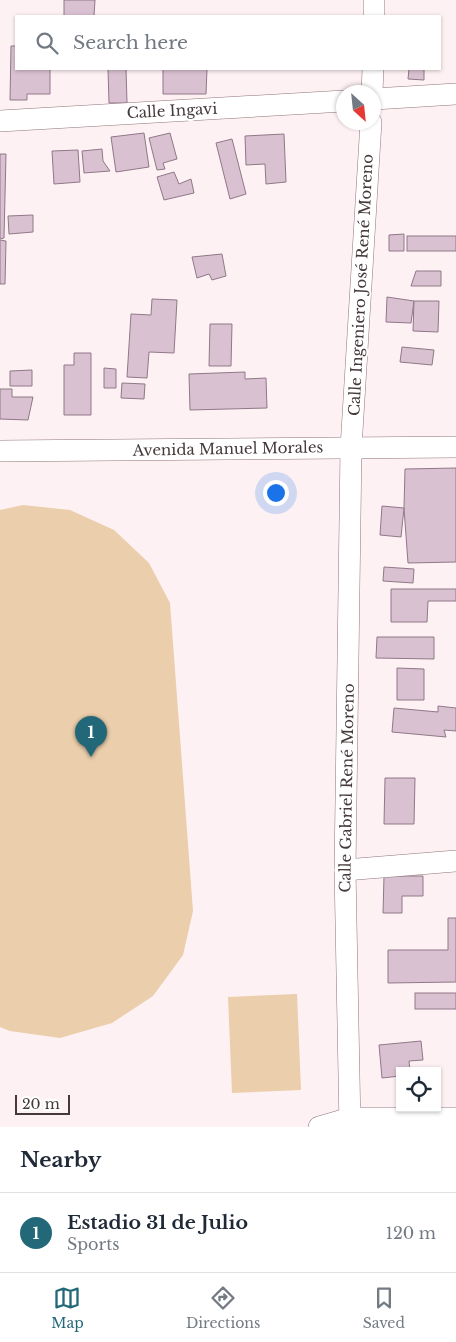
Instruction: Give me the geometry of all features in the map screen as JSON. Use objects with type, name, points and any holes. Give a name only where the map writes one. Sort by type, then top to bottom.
[{"type":"street","points":[[374,0],[374,15]]},
{"type":"street","points":[[372,85],[373,70]]},
{"type":"street","points":[[381,99],[456,94]]},
{"type":"street","name":"Calle Ingavi","points":[[0,122],[336,101]]},
{"type":"street","name":"Calle Ingeniero José René Moreno","points":[[351,448],[371,130]]},
{"type":"street","name":"Avenida Manuel Morales","points":[[0,451],[456,447]]},
{"type":"street","name":"Calle Gabriel René Moreno","points":[[350,1123],[345,870],[351,448]]},
{"type":"street","points":[[345,870],[456,861]]},
{"type":"street","points":[[319,1127],[350,1123],[456,1118]]},
{"type":"shaded area","points":[[23,505],[70,510],[114,530],[149,563],[170,603],[193,911],[183,955],[153,996],[112,1023],[60,1038],[10,1031],[0,1027],[0,510]]},
{"type":"shaded area","points":[[297,994],[301,1090],[232,1093],[228,997]]},
{"type":"building","points":[[64,0],[95,0],[94,15],[64,15]]},
{"type":"building","points":[[11,46],[15,46],[15,70],[50,70],[50,94],[27,94],[27,100],[10,100]]},
{"type":"building","points":[[108,70],[126,70],[127,103],[109,103]]},
{"type":"building","points":[[163,70],[207,70],[206,94],[163,94]]},
{"type":"building","points":[[409,70],[424,70],[424,80],[408,79]]},
{"type":"building","points":[[144,133],[149,167],[116,172],[111,137]]},
{"type":"building","points":[[170,133],[177,159],[163,163],[165,169],[157,170],[149,138]]},
{"type":"building","points":[[284,134],[286,182],[266,184],[265,164],[246,165],[245,136]]},
{"type":"building","points":[[232,139],[246,194],[230,199],[216,143]]},
{"type":"building","points":[[102,149],[103,161],[110,171],[84,173],[82,151]]},
{"type":"building","points":[[78,150],[80,182],[54,184],[52,151]]},
{"type":"building","points":[[0,154],[6,154],[4,238],[0,239]]},
{"type":"building","points":[[174,172],[179,184],[191,179],[194,193],[164,200],[157,177]]},
{"type":"building","points":[[33,215],[33,232],[9,234],[8,216]]},
{"type":"building","points":[[404,234],[404,251],[389,251],[389,235]]},
{"type":"building","points":[[407,236],[456,236],[456,251],[407,251]]},
{"type":"building","points":[[0,240],[6,241],[5,284],[0,284]]},
{"type":"building","points":[[222,254],[226,276],[212,280],[209,274],[197,278],[192,257]]},
{"type":"building","points":[[416,271],[441,271],[441,286],[411,286]]},
{"type":"building","points":[[387,297],[414,301],[411,323],[386,322]]},
{"type":"building","points":[[152,299],[177,300],[174,353],[149,352],[147,378],[127,377],[131,314],[151,315]]},
{"type":"building","points":[[414,301],[439,301],[438,332],[413,331]]},
{"type":"building","points":[[210,324],[232,324],[231,366],[209,366]]},
{"type":"building","points":[[402,347],[434,350],[432,365],[400,362]]},
{"type":"building","points":[[74,353],[91,353],[91,415],[64,415],[64,365],[74,365]]},
{"type":"building","points":[[104,368],[116,369],[116,388],[104,388]]},
{"type":"building","points":[[32,370],[32,386],[10,386],[10,371]]},
{"type":"building","points":[[245,372],[245,379],[266,378],[267,408],[190,410],[189,374]]},
{"type":"building","points":[[122,383],[145,384],[144,399],[121,398]]},
{"type":"building","points":[[0,389],[12,389],[12,397],[33,397],[28,420],[0,419]]},
{"type":"building","points":[[456,468],[456,562],[408,563],[404,508],[405,469]]},
{"type":"building","points":[[382,506],[404,508],[401,537],[380,535]]},
{"type":"building","points":[[384,567],[414,569],[413,583],[383,581]]},
{"type":"building","points":[[391,589],[456,589],[456,601],[428,601],[427,622],[391,622]]},
{"type":"building","points":[[377,637],[434,637],[434,659],[376,658]]},
{"type":"building","points":[[397,668],[424,669],[424,700],[397,700]]},
{"type":"building","points":[[438,706],[456,708],[456,731],[444,730],[446,737],[392,732],[394,708],[438,712]]},
{"type":"building","points":[[385,778],[415,778],[414,824],[384,824]]},
{"type":"building","points":[[384,876],[423,876],[423,896],[402,896],[402,913],[383,913]]},
{"type":"building","points":[[448,918],[456,918],[456,982],[388,983],[388,950],[448,950]]},
{"type":"building","points":[[415,993],[456,993],[456,1009],[415,1009]]},
{"type":"building","points":[[421,1041],[423,1060],[409,1061],[410,1067],[396,1067],[396,1076],[382,1078],[379,1045]]},
{"type":"place","name":"Estadio 31 de Julio","points":[[91,757]]}]
